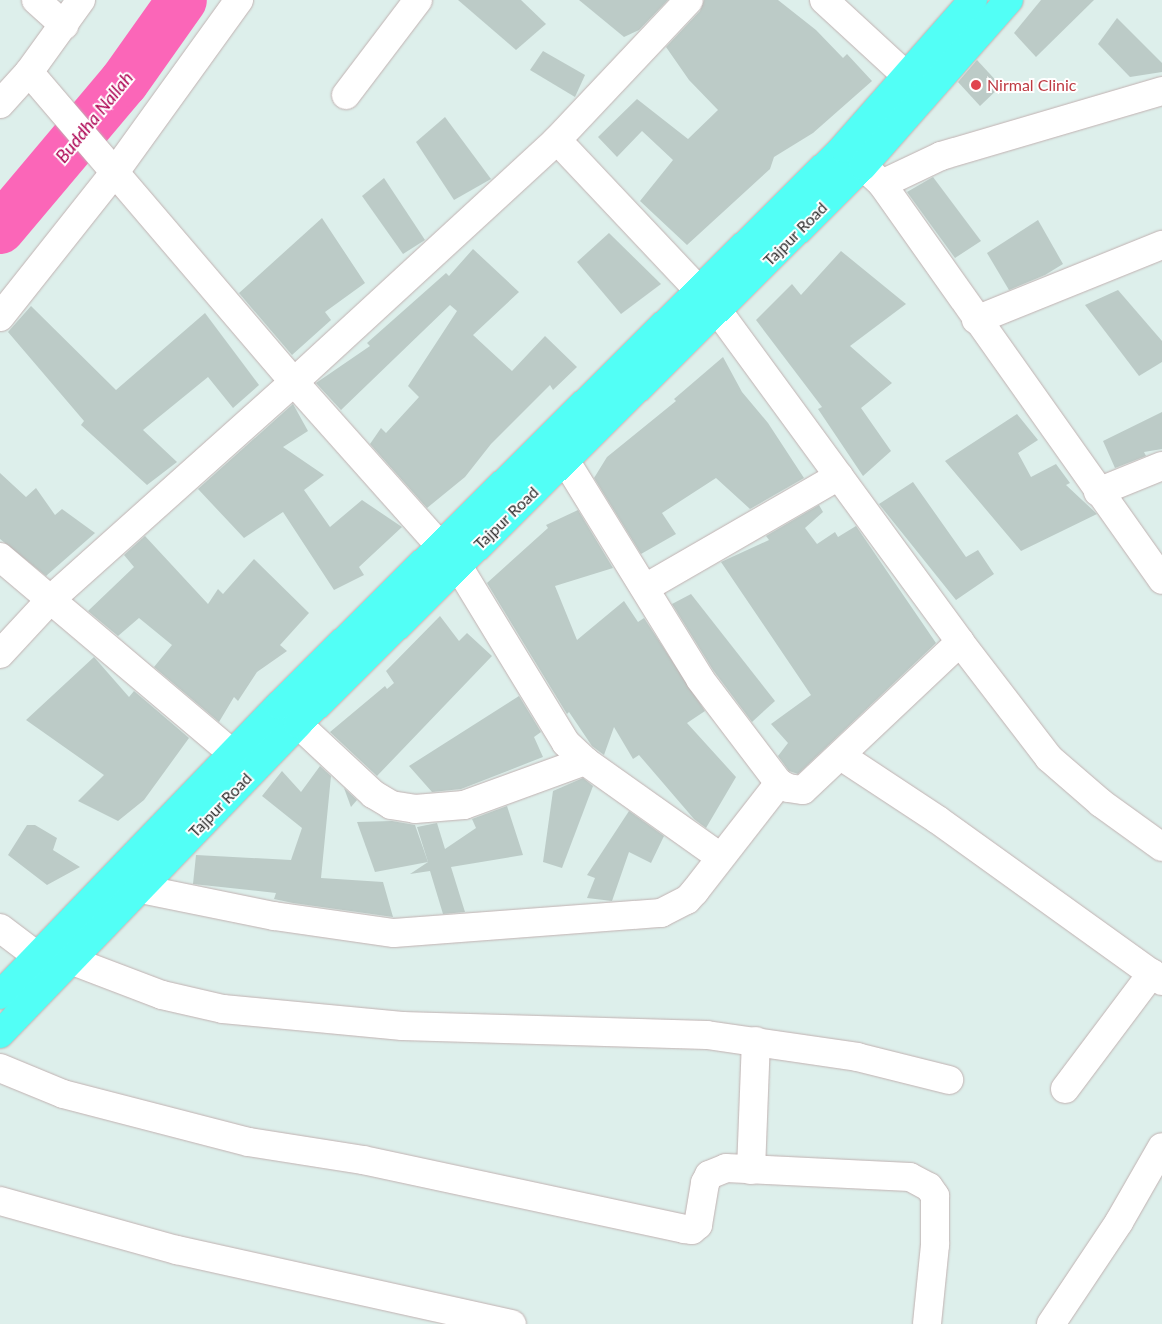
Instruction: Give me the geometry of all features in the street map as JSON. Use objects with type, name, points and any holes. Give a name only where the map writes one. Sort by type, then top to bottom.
[{"type":"main road","name":"Tajpur Road","points":[[0,995],[233,754],[440,546],[843,148],[972,0]]},
{"type":"main road","name":"Tajpur Road","points":[[0,1034],[298,724],[565,460],[718,311],[873,175],[926,94],[1008,0]]},
{"type":"street","points":[[36,0],[64,25]]},
{"type":"street","points":[[0,104],[36,80],[64,25],[81,0]]},
{"type":"street","points":[[0,317],[110,165],[239,0]]},
{"type":"street","points":[[346,95],[418,0]]},
{"type":"street","points":[[0,654],[50,600],[294,382],[557,140],[689,0]]},
{"type":"street","points":[[824,0],[926,94]]},
{"type":"street","points":[[36,80],[294,382],[458,566],[553,727],[585,762],[720,857]]},
{"type":"street","points":[[1162,91],[873,175],[1162,580]]},
{"type":"street","points":[[557,140],[718,311],[960,642],[1061,770],[1162,847]]},
{"type":"street","points":[[976,320],[1162,245]]},
{"type":"street","points":[[565,460],[700,679],[779,783],[800,792],[841,756],[960,642]]},
{"type":"street","points":[[1098,492],[1162,466]]},
{"type":"street","points":[[645,588],[839,476]]},
{"type":"street","points":[[0,557],[233,754]]},
{"type":"street","points":[[298,724],[373,794],[391,805],[415,809],[464,805],[585,762]]},
{"type":"street","points":[[841,756],[938,820],[1157,977],[1065,1089]]},
{"type":"street","points":[[141,889],[274,916],[394,933],[661,913],[687,900],[779,783]]},
{"type":"street","points":[[0,928],[37,956]]},
{"type":"street","points":[[70,960],[162,994],[222,1009],[294,1018],[509,1030],[662,1031],[756,1041],[857,1057],[949,1080]]},
{"type":"street","points":[[751,1170],[756,1041]]},
{"type":"street","points":[[0,1068],[63,1094],[249,1142],[363,1160],[692,1230],[698,1225],[709,1175],[726,1168],[910,1177],[929,1187],[936,1207],[927,1324]]},
{"type":"street","points":[[1051,1324],[1119,1222],[1162,1147]]},
{"type":"street","points":[[0,1201],[177,1250],[512,1324]]},
{"type":"building","points":[[458,0],[521,0],[546,24],[516,50]]},
{"type":"building","points":[[579,0],[668,0],[639,30],[624,37]]},
{"type":"building","points":[[704,0],[778,0],[816,30],[843,58],[847,54],[872,81],[813,133],[774,157],[770,169],[687,245],[640,201],[673,160],[642,131],[617,157],[598,137],[637,99],[688,139],[718,110],[689,80],[666,47],[700,11]]},
{"type":"building","points":[[1041,0],[1094,0],[1036,57],[1014,33]]},
{"type":"building","points":[[1117,18],[1162,63],[1162,72],[1130,77],[1098,44]]},
{"type":"building","points":[[543,51],[585,75],[575,97],[530,70]]},
{"type":"building","points":[[977,60],[1001,86],[980,106],[958,82]]},
{"type":"building","points":[[445,117],[491,179],[454,200],[416,142]]},
{"type":"building","points":[[933,177],[981,241],[955,258],[907,192]]},
{"type":"building","points":[[384,178],[425,240],[403,254],[362,196]]},
{"type":"building","points":[[322,218],[365,283],[325,312],[331,320],[292,355],[239,293]]},
{"type":"building","points":[[1038,220],[1063,264],[1045,275],[1009,290],[987,253]]},
{"type":"building","points":[[609,233],[661,284],[621,314],[577,262]]},
{"type":"building","points":[[473,249],[519,292],[473,335],[512,371],[545,336],[577,367],[553,390],[550,385],[491,444],[465,477],[427,508],[370,444],[381,428],[386,433],[419,397],[408,386],[457,311],[450,305],[341,410],[316,383],[370,346],[367,343],[446,273],[449,276]]},
{"type":"building","points":[[841,251],[906,304],[850,346],[892,383],[861,408],[891,451],[863,476],[818,409],[822,407],[756,320],[792,284],[801,295]]},
{"type":"building","points":[[1118,290],[1162,341],[1162,362],[1139,376],[1085,305]]},
{"type":"building","points":[[31,306],[116,390],[205,313],[259,385],[233,408],[208,377],[143,430],[177,462],[147,485],[81,425],[84,421],[8,332]]},
{"type":"building","points":[[723,357],[742,392],[768,423],[804,478],[750,509],[716,478],[662,513],[676,534],[641,554],[594,478],[607,457],[676,401],[674,399]]},
{"type":"building","points":[[293,404],[308,431],[283,447],[324,475],[304,490],[330,527],[362,500],[402,527],[359,567],[364,575],[334,590],[283,512],[244,538],[198,489]]},
{"type":"building","points":[[1162,412],[1162,449],[1144,452],[1146,456],[1115,468],[1103,441]]},
{"type":"building","points":[[1017,414],[1038,440],[1018,453],[1031,477],[1056,464],[1070,483],[1066,485],[1097,514],[1021,551],[945,461]]},
{"type":"building","points":[[0,473],[26,497],[36,488],[55,515],[62,509],[95,533],[46,576],[0,539]]},
{"type":"building","points":[[913,482],[966,557],[978,550],[994,574],[956,600],[879,504]]},
{"type":"building","points":[[819,505],[823,512],[805,528],[817,544],[835,532],[838,537],[856,526],[936,643],[798,774],[789,771],[778,756],[788,743],[771,724],[811,695],[721,562],[769,540],[766,536]]},
{"type":"building","points":[[578,510],[613,568],[555,586],[577,640],[624,601],[638,622],[644,618],[705,711],[687,723],[736,777],[706,828],[694,819],[639,755],[633,759],[614,727],[604,755],[592,746],[569,712],[567,714],[487,583],[548,528],[546,525]]},
{"type":"building","points":[[145,536],[208,604],[218,589],[223,594],[254,559],[309,613],[280,645],[287,651],[257,672],[238,701],[234,697],[219,722],[154,667],[172,645],[139,618],[118,636],[88,611],[134,567],[124,555]]},
{"type":"building","points":[[691,594],[775,701],[752,722],[713,670],[672,604]]},
{"type":"building","points":[[440,616],[459,641],[467,633],[492,656],[377,776],[330,732],[385,686],[387,689],[394,683],[386,671]]},
{"type":"building","points":[[94,657],[129,697],[134,691],[189,738],[144,800],[118,821],[78,801],[104,775],[26,720]]},
{"type":"building","points":[[519,696],[541,732],[534,737],[543,757],[461,789],[432,792],[409,766]]},
{"type":"building","points":[[320,766],[331,776],[321,878],[383,882],[393,917],[293,903],[274,899],[276,893],[193,884],[196,855],[291,860],[302,828],[262,796],[282,771],[301,792]]},
{"type":"building","points":[[583,778],[593,786],[562,868],[543,862],[553,791]]},
{"type":"building","points":[[344,788],[357,800],[351,807]]},
{"type":"building","points":[[507,806],[523,855],[451,867],[465,912],[443,914],[430,871],[410,874],[428,862],[417,827],[437,823],[445,849],[476,828],[472,819]]},
{"type":"building","points":[[629,811],[664,836],[651,863],[629,852],[612,901],[587,898],[595,878],[587,875]]},
{"type":"building","points":[[392,821],[415,825],[428,862],[375,872],[357,822]]},
{"type":"building","points":[[27,825],[35,825],[57,838],[53,850],[80,867],[47,885],[8,855]]},
{"type":"waterway","name":"Buddha Nallah","points":[[0,229],[124,82],[182,0]]},
{"type":"place","name":"Nirmal Clinic","points":[[976,85]]}]
